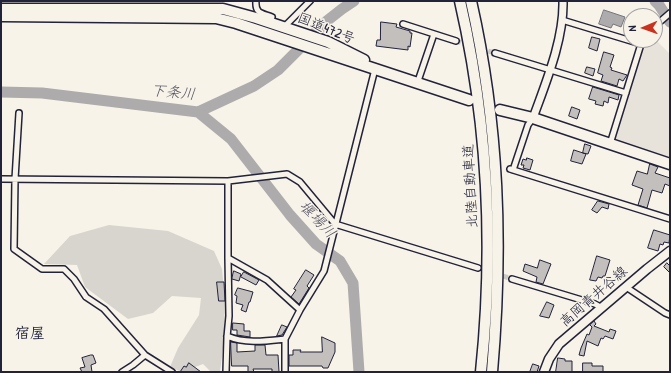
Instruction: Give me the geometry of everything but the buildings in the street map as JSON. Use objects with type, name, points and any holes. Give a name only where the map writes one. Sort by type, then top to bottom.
[{"type":"highway","name":"北陸自動車道","points":[[460,1],[466,26],[486,170],[488,287],[481,372]]},
{"type":"highway","name":"北陸自動車道","points":[[472,1],[478,28],[493,135],[498,208],[498,291],[492,372]]},
{"type":"highway","name":"国道472号","points":[[1,8],[20,5],[154,9]]},
{"type":"highway","name":"国道472号","points":[[221,7],[226,19],[417,84],[469,100]]},
{"type":"highway","name":"国道472号","points":[[1,16],[221,7],[328,42],[362,59],[375,69]]},
{"type":"highway","points":[[500,110],[533,118],[670,164]]},
{"type":"main road","name":"高岡青井谷線","points":[[544,372],[549,359],[559,344],[670,251]]},
{"type":"street","points":[[256,1],[255,8],[258,12],[272,17],[270,22]]},
{"type":"street","points":[[288,28],[310,1]]},
{"type":"street","points":[[563,1],[562,20],[550,70],[512,170],[670,219]]},
{"type":"street","points":[[562,20],[623,36]]},
{"type":"street","points":[[403,24],[456,41]]},
{"type":"street","points":[[417,84],[434,34]]},
{"type":"street","points":[[610,144],[641,48]]},
{"type":"street","points":[[495,53],[626,93]]},
{"type":"street","points":[[285,372],[286,339],[300,310],[324,271],[375,69]]},
{"type":"street","points":[[19,113],[15,179],[14,249],[42,270],[64,269],[74,279],[86,297],[104,310],[145,355],[172,372]]},
{"type":"street","points":[[1,179],[228,182],[287,174],[300,182],[335,224],[478,268]]},
{"type":"street","points":[[226,372],[229,316],[228,182]]},
{"type":"street","points":[[228,258],[267,280],[300,310]]},
{"type":"street","points":[[512,279],[595,304],[602,308]]},
{"type":"street","points":[[626,287],[670,315]]},
{"type":"street","points":[[227,336],[233,339],[256,342],[286,339]]},
{"type":"street","points":[[122,372],[145,355]]},
{"type":"shaded area","points":[[604,10],[623,16],[621,27],[613,24],[611,28],[599,24]]},
{"type":"shaded area","points":[[663,47],[670,54],[670,157],[614,140],[642,48]]},
{"type":"shaded area","points":[[109,225],[168,231],[214,251],[222,269],[225,300],[224,340],[220,372],[211,372],[203,364],[182,372],[170,367],[178,348],[199,315],[201,298],[172,296],[153,313],[128,319],[85,287],[77,265],[44,264],[70,236]]},
{"type":"waterway","name":"下条川","points":[[1,92],[42,93],[198,112],[254,86],[278,70],[328,20],[354,1]]},
{"type":"waterway","name":"下条川","points":[[655,1],[670,22]]},
{"type":"waterway","name":"堰場川","points":[[198,112],[231,139],[290,215],[316,244],[340,261],[353,283],[359,372]]},
{"type":"tunnel","points":[[456,41],[469,45]]},
{"type":"tunnel","points":[[481,49],[495,53]]},
{"type":"tunnel","points":[[496,274],[512,279]]},
{"type":"district","name":"宿屋","points":[[30,334]]}]
